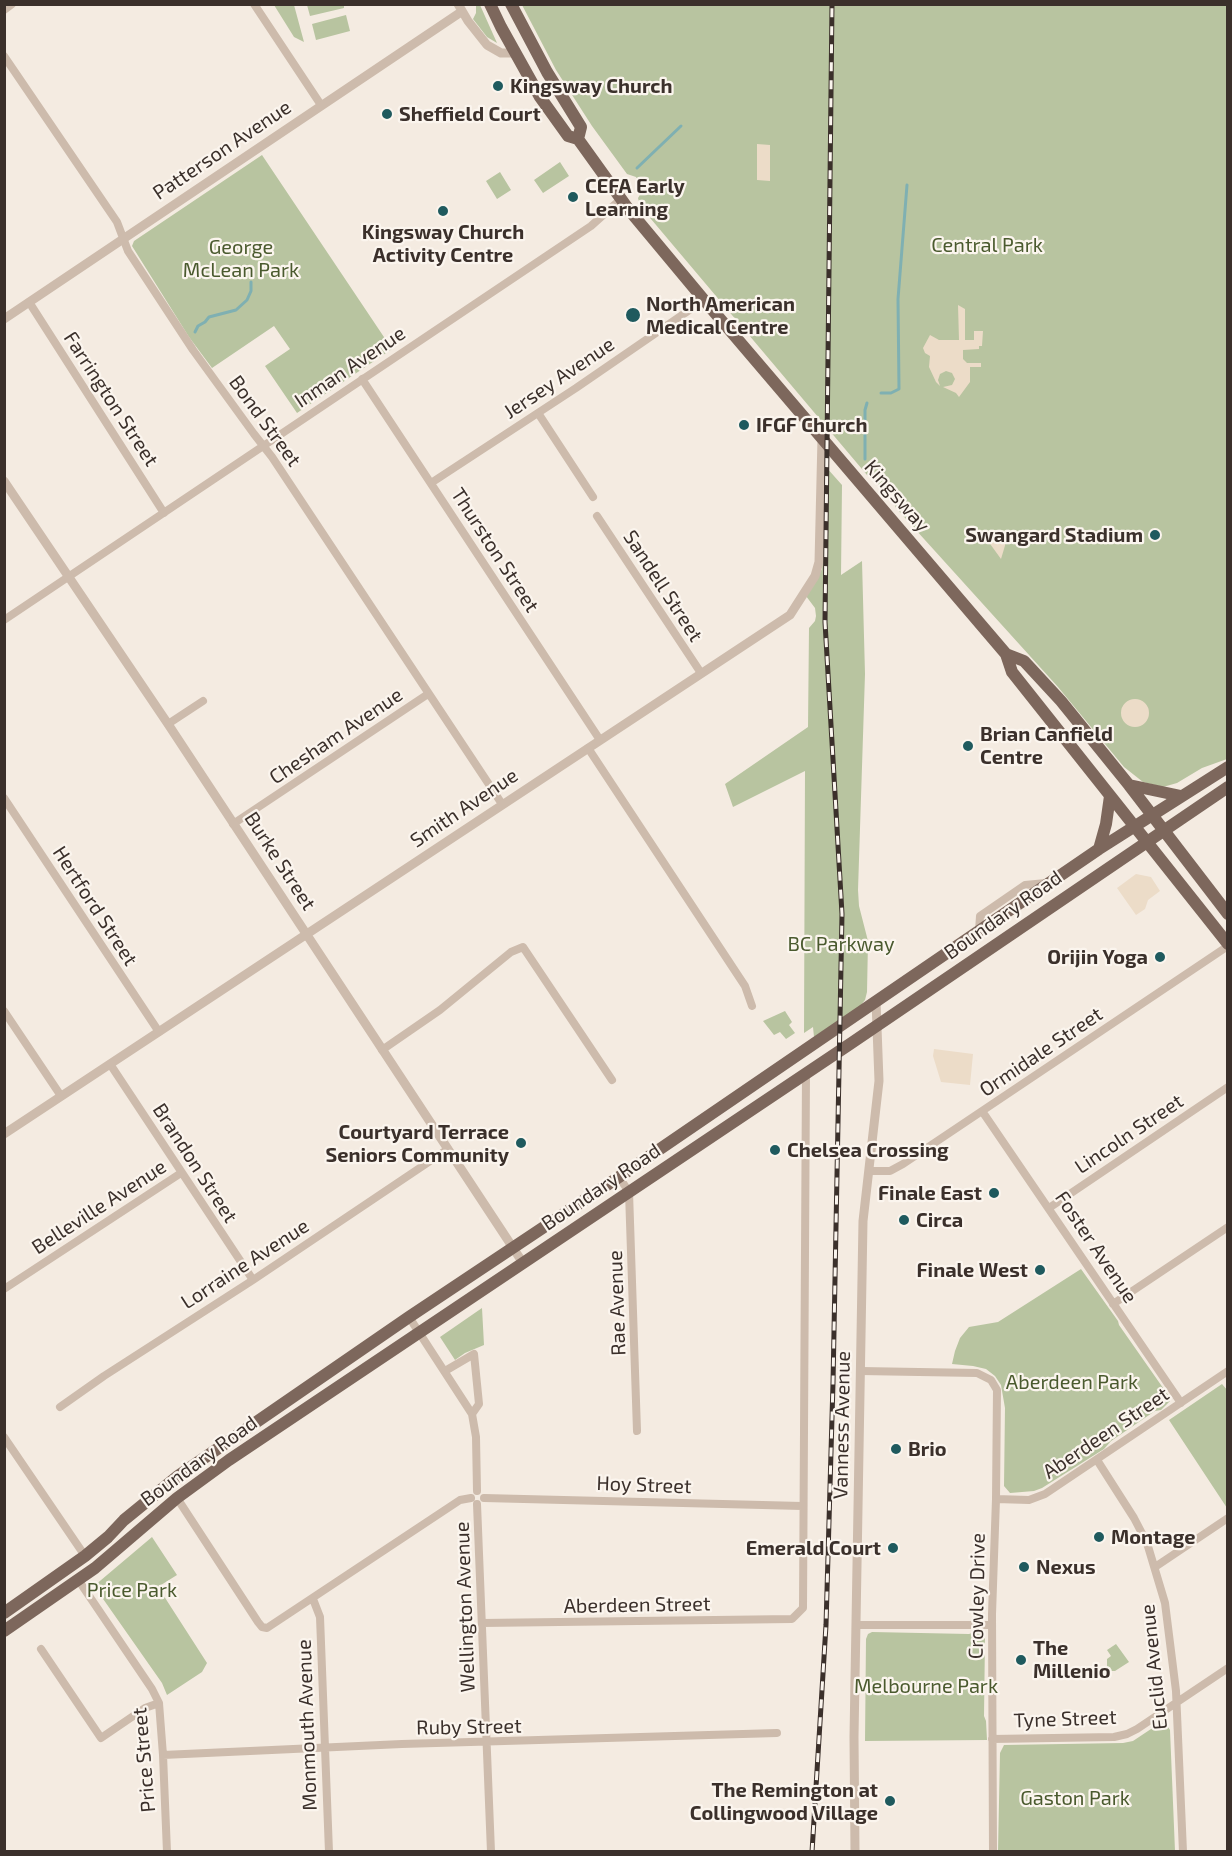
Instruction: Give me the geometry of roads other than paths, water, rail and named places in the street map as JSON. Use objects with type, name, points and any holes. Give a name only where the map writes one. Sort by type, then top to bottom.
[{"type":"main road","name":"Kingsway","points":[[490,4],[540,98],[568,136],[578,139],[621,199],[704,300],[1006,654],[1012,672],[1227,945]]},
{"type":"main road","name":"Kingsway","points":[[511,4],[547,72],[581,127],[578,139]]},
{"type":"main road","name":"Kingsway","points":[[1006,654],[1024,661],[1060,701],[1129,785],[1227,914]]},
{"type":"main road","name":"Boundary Road","points":[[4,1613],[85,1557],[124,1520],[178,1476],[1050,882],[1227,767]]},
{"type":"main road","points":[[1129,785],[1181,796]]},
{"type":"main road","name":"Boundary Road","points":[[4,1631],[79,1581],[177,1498],[228,1460],[806,1073],[1227,787]]},
{"type":"main road","points":[[1099,849],[1110,796]]},
{"type":"main road","points":[[79,1581],[81,1570],[96,1556],[108,1537]]},
{"type":"street","points":[[4,10],[12,4]]},
{"type":"street","points":[[254,4],[321,105]]},
{"type":"street","points":[[460,8],[487,45],[501,53],[515,53]]},
{"type":"street","name":"Patterson Avenue","points":[[4,319],[321,105],[460,8]]},
{"type":"street","name":"Bond Street","points":[[4,56],[117,222],[128,251],[193,350],[264,445],[314,518],[502,804]]},
{"type":"street","name":"Inman Avenue","points":[[4,620],[589,227],[621,199]]},
{"type":"street","name":"Jersey Avenue","points":[[431,483],[704,300]]},
{"type":"street","name":"Farrington Street","points":[[29,302],[164,513]]},
{"type":"street","name":"Thurston Street","points":[[362,379],[600,740]]},
{"type":"street","points":[[538,413],[593,497]]},
{"type":"street","name":"Smith Avenue","points":[[4,1134],[790,615],[815,576],[819,562],[822,438]]},
{"type":"street","name":"Burke Street","points":[[4,481],[168,724],[523,1263]]},
{"type":"street","name":"Sandell Street","points":[[597,516],[701,673]]},
{"type":"street","name":"Chesham Avenue","points":[[233,824],[428,694]]},
{"type":"street","points":[[168,724],[203,702]]},
{"type":"street","points":[[588,748],[745,986],[752,1006]]},
{"type":"street","name":"Hertford Street","points":[[4,798],[159,1032]]},
{"type":"street","name":"Ormidale Street","points":[[869,1171],[884,1172],[895,1169],[1227,945]]},
{"type":"street","points":[[382,1050],[433,1016],[511,952],[523,947],[612,1080]]},
{"type":"street","name":"Vanness Avenue","points":[[855,1851],[854,1737],[863,1221],[879,1081],[876,1001]]},
{"type":"street","points":[[4,1011],[61,1096]]},
{"type":"street","name":"Brandon Street","points":[[110,1064],[252,1280]]},
{"type":"street","name":"Vanness Avenue","points":[[792,1619],[802,1608],[806,1073]]},
{"type":"street","name":"Lincoln Street","points":[[1049,1208],[1227,1087]]},
{"type":"street","name":"Foster Avenue","points":[[982,1111],[1180,1403]]},
{"type":"street","name":"Lorraine Avenue","points":[[60,1407],[448,1149]]},
{"type":"street","name":"Belleville Avenue","points":[[4,1289],[181,1173]]},
{"type":"street","points":[[619,1177],[629,1192]]},
{"type":"street","name":"Rae Avenue","points":[[629,1192],[638,1431]]},
{"type":"street","points":[[1113,1304],[1227,1227]]},
{"type":"street","name":"Wellington Avenue","points":[[409,1317],[472,1414],[476,1437],[475,1498],[483,1623],[491,1851]]},
{"type":"street","name":"Wellington Avenue","points":[[445,1371],[474,1354],[478,1404],[472,1414]]},
{"type":"street","name":"Crowley Drive","points":[[861,1371],[965,1372],[985,1376],[991,1380],[998,1396],[992,1625],[993,1851]]},
{"type":"street","name":"Aberdeen Street","points":[[996,1498],[1029,1500],[1038,1498],[1227,1371]]},
{"type":"street","points":[[4,1437],[85,1557]]},
{"type":"street","name":"Euclid Avenue","points":[[1097,1460],[1147,1543],[1169,1624],[1176,1703],[1183,1851]]},
{"type":"street","name":"Hoy Street","points":[[475,1498],[483,1493],[484,1498],[802,1506]]},
{"type":"street","points":[[177,1498],[264,1628],[271,1627],[460,1500],[475,1498]]},
{"type":"street","points":[[1155,1567],[1227,1518]]},
{"type":"street","name":"Price Street","points":[[79,1581],[152,1689],[159,1703],[167,1851]]},
{"type":"street","name":"Monmouth Avenue","points":[[313,1599],[320,1617],[328,1851]]},
{"type":"street","name":"Aberdeen Street","points":[[483,1623],[792,1619]]},
{"type":"street","points":[[857,1624],[992,1625]]},
{"type":"street","points":[[41,1648],[101,1738],[146,1708],[159,1703]]},
{"type":"street","name":"Tyne Street","points":[[992,1739],[1114,1737],[1137,1729],[1227,1668]]},
{"type":"street","name":"Ruby Street","points":[[163,1755],[777,1733]]},
{"type":"waterway","points":[[637,168],[681,126]]},
{"type":"waterway","points":[[881,393],[891,393],[899,389],[898,299],[907,185]]},
{"type":"waterway","points":[[195,332],[198,326],[209,317],[236,310],[247,300],[251,291],[251,282]]},
{"type":"waterway","points":[[865,459],[867,403]]},
{"type":"railway","points":[[812,1852],[826,1625],[842,914],[825,622],[832,4]]},
{"type":"place","name":"Kingsway Church","points":[[498,86]]},
{"type":"place","name":"Sheffield Court","points":[[387,114]]},
{"type":"place","name":"CEFA Early Learning","points":[[573,197]]},
{"type":"place","name":"Kingsway Church Activity Centre","points":[[443,211]]},
{"type":"place","name":"North American Medical Centre","points":[[633,315]]},
{"type":"place","name":"IFGF Church","points":[[744,425]]},
{"type":"place","name":"Swangard Stadium","points":[[1155,535]]},
{"type":"place","name":"Brian Canfield Centre","points":[[968,746]]},
{"type":"place","name":"Orijin Yoga","points":[[1160,957]]},
{"type":"place","name":"Courtyard Terrace Seniors Community","points":[[521,1143]]},
{"type":"place","name":"Chelsea Crossing","points":[[775,1150]]},
{"type":"place","name":"Finale East","points":[[994,1193]]},
{"type":"place","name":"Circa","points":[[904,1220]]},
{"type":"place","name":"Finale West","points":[[1040,1270]]},
{"type":"place","name":"Brio","points":[[896,1449]]},
{"type":"place","name":"Montage","points":[[1099,1537]]},
{"type":"place","name":"Emerald Court","points":[[893,1548]]},
{"type":"place","name":"Nexus","points":[[1024,1567]]},
{"type":"place","name":"The Millenio","points":[[1021,1660]]},
{"type":"place","name":"The Remington at Collingwood Village","points":[[890,1801]]},
{"type":"park label","name":"Central Park","points":[[987,245]]},
{"type":"park label","name":"George McLean Park","points":[[241,258]]},
{"type":"park label","name":"BC Parkway","points":[[841,944]]},
{"type":"park label","name":"Aberdeen Park","points":[[1072,1382]]},
{"type":"park label","name":"Price Park","points":[[132,1590]]},
{"type":"park label","name":"Melbourne Park","points":[[926,1686]]},
{"type":"park label","name":"Gaston Park","points":[[1075,1798]]}]
